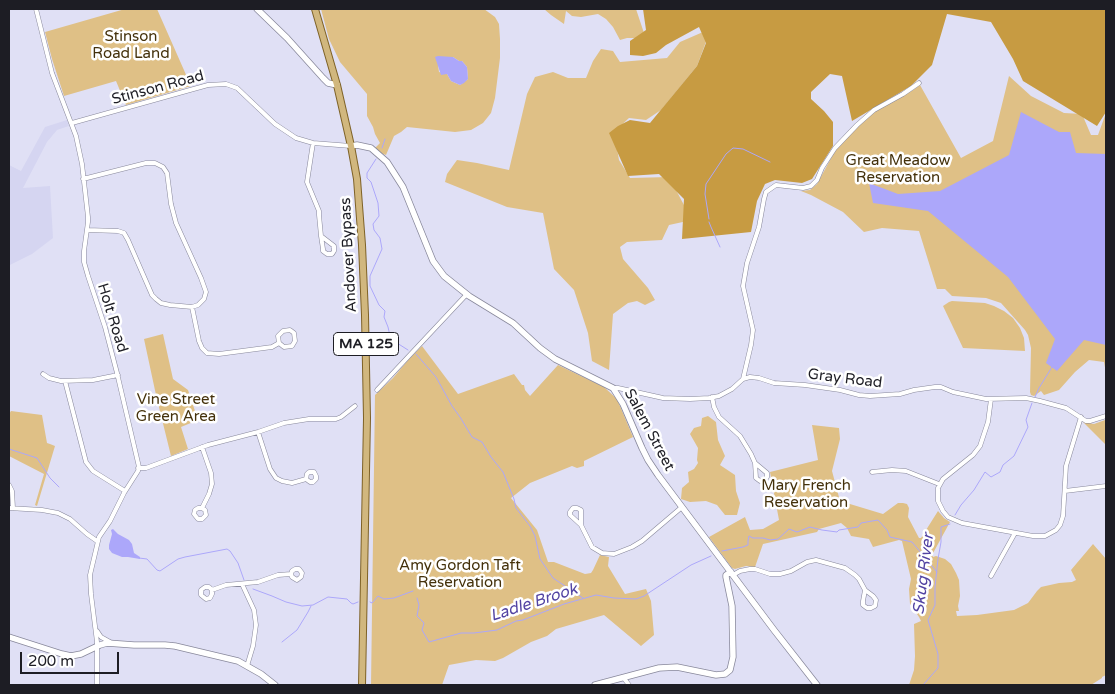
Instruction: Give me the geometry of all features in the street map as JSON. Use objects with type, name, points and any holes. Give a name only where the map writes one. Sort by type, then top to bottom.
[{"type":"main road","name":"Andover Bypass","points":[[314,9],[337,85],[351,146],[359,198],[365,315],[367,418],[362,685]]},
{"type":"street","name":"Holt Road","points":[[36,9],[52,73],[72,123],[79,152],[88,217],[84,257],[90,286],[105,327],[118,375],[138,468]]},
{"type":"street","points":[[257,9],[287,38],[322,78],[328,83],[337,85]]},
{"type":"street","points":[[613,388],[663,398],[690,399],[712,397],[734,388],[743,379],[751,345],[753,330],[743,286],[747,263],[759,227],[766,192],[776,185],[804,188],[811,186],[817,180],[828,158],[848,133],[874,110],[919,83]]},
{"type":"street","name":"Stinson Road","points":[[72,123],[208,85],[226,84],[237,88],[275,124],[296,138],[313,143],[351,146]]},
{"type":"street","points":[[313,143],[307,182],[318,211],[321,236],[324,252],[328,255],[332,254],[335,250],[334,245],[321,236]]},
{"type":"street","name":"Salem Street","points":[[351,146],[357,145],[371,148],[387,162],[403,187],[433,261],[444,276],[467,294],[513,323],[555,359],[613,388],[623,404],[648,460],[658,475],[817,685]]},
{"type":"street","points":[[83,178],[146,163],[155,163],[163,167],[167,173],[176,224],[205,288],[204,299],[198,305],[192,307],[161,303],[152,295],[124,233],[86,230]]},
{"type":"street","points":[[376,390],[467,294]]},
{"type":"street","points":[[192,307],[200,345],[207,353],[223,354],[272,347],[280,343]]},
{"type":"street","points":[[292,331],[296,341],[292,346],[284,347],[280,343],[278,338],[281,332],[292,331]]},
{"type":"street","points":[[43,374],[49,378],[65,381],[102,379],[118,375]]},
{"type":"street","name":"Gray Road","points":[[743,379],[756,378],[774,383],[812,386],[870,396],[900,394],[935,386],[953,392],[991,399],[1026,398],[1040,401],[1066,408],[1090,422],[1105,417]]},
{"type":"street","points":[[65,381],[86,462],[93,471],[125,491]]},
{"type":"street","points":[[712,397],[718,417],[740,436],[751,454],[755,463],[756,478],[760,481],[765,480],[767,472],[755,463]]},
{"type":"street","points":[[991,399],[988,422],[980,446],[973,455],[939,484],[938,501],[943,511],[948,517],[962,523],[1033,536],[1046,536],[1056,530],[1063,516],[1066,466],[1081,417]]},
{"type":"street","points":[[97,685],[95,627],[90,579],[98,541],[138,468],[146,468],[202,447],[284,423],[303,420],[336,419],[355,406]]},
{"type":"street","points":[[258,432],[270,469],[276,478],[289,482],[306,479]]},
{"type":"street","points":[[202,447],[212,481],[210,491],[202,508]]},
{"type":"street","points":[[872,472],[906,471],[939,484]]},
{"type":"street","points":[[9,485],[12,491],[11,508],[58,512],[98,541]]},
{"type":"street","points":[[1065,491],[1106,486]]},
{"type":"street","points":[[581,525],[593,548],[602,554],[614,554],[642,541],[682,507]]},
{"type":"street","points":[[991,576],[1014,533]]},
{"type":"street","points":[[595,685],[665,667],[682,668],[716,675],[725,674],[730,670],[733,657],[732,606],[726,575],[750,569],[770,574],[780,574],[791,571],[806,562],[816,560],[848,570],[859,579],[864,590],[875,599],[875,604],[872,608],[867,608],[863,605],[864,590]]},
{"type":"street","points":[[212,590],[226,585],[258,582],[275,575],[291,574]]},
{"type":"street","points":[[242,584],[254,610],[256,625],[246,666]]},
{"type":"street","points":[[95,627],[101,637],[112,643]]},
{"type":"street","points":[[9,637],[71,656],[81,654],[104,644],[164,644],[232,660],[261,674],[275,685]]},
{"type":"street","points":[[623,677],[629,685]]},
{"type":"shaded area","points":[[643,9],[1106,9],[1106,112],[1097,126],[1023,81],[1013,59],[991,22],[947,14],[932,65],[911,86],[852,121],[842,76],[830,74],[811,92],[811,99],[833,122],[833,146],[812,179],[802,183],[775,180],[765,184],[757,201],[751,232],[682,239],[684,199],[659,174],[628,176],[609,133],[630,120],[650,123],[697,66],[706,43],[699,27],[666,45],[656,53],[643,56],[630,55],[630,41],[646,30]]},
{"type":"shaded area","points":[[435,57],[453,57],[462,61],[467,67],[468,79],[460,85],[451,81],[447,74],[441,75]]},
{"type":"shaded area","points":[[1021,112],[1059,132],[1070,132],[1076,153],[1106,154],[1106,345],[1084,340],[1057,371],[1046,363],[1055,339],[1008,277],[928,211],[873,203],[869,183],[898,194],[940,191],[1009,155]]},
{"type":"shaded area","points":[[67,120],[69,126],[57,130],[47,142],[23,188],[50,186],[53,238],[32,254],[10,265],[9,165],[21,171],[45,127]]},
{"type":"shaded area","points":[[113,529],[129,540],[134,553],[140,559],[122,557],[112,553],[109,545],[112,534],[111,530]]},
{"type":"green space","name":"Stinson Road Land","points":[[125,9],[157,9],[191,86],[126,105],[116,81],[64,96],[45,32]]},
{"type":"green space","points":[[321,9],[484,9],[495,17],[499,24],[500,58],[495,98],[491,113],[483,123],[471,130],[455,132],[407,127],[394,136],[386,155],[378,152],[375,148],[380,143],[367,116],[367,94],[340,62],[329,39]],"holes":[[[448,57],[462,61],[467,67],[468,79],[460,85],[451,81],[447,74],[439,72],[438,65]]]},
{"type":"green space","points":[[544,9],[636,9],[644,33],[642,38],[620,40],[613,27],[598,14],[581,17],[572,16],[566,11],[564,24]]},
{"type":"green space","points":[[703,32],[707,39],[697,66],[661,110],[646,120],[629,118],[614,132],[619,160],[630,178],[669,177],[692,220],[669,225],[662,240],[627,242],[620,247],[623,259],[648,288],[655,300],[645,305],[637,301],[628,303],[613,314],[609,370],[592,361],[588,333],[574,290],[554,269],[543,213],[507,207],[445,182],[447,174],[457,160],[509,170],[527,94],[535,77],[553,72],[568,78],[586,78],[593,61],[601,49],[613,51],[620,62],[667,58],[680,42]]},
{"type":"green space","name":"Great Meadow Reservation","points":[[1009,76],[1031,96],[1064,113],[1082,114],[1091,135],[1098,135],[1106,113],[1106,373],[1104,362],[1089,360],[1059,390],[1044,395],[1041,391],[1034,396],[1030,392],[1031,348],[1028,335],[1001,303],[986,298],[952,296],[945,289],[937,289],[919,231],[882,228],[864,232],[843,212],[801,191],[810,190],[817,184],[835,151],[853,131],[878,109],[920,85],[961,158],[993,141]]},
{"type":"green space","points":[[952,301],[985,303],[1004,311],[1013,318],[1020,328],[1024,338],[1025,351],[963,348],[943,306]]},
{"type":"green space","name":"Vine Street Green Area","points":[[163,334],[173,379],[188,390],[198,420],[181,427],[188,449],[171,456],[144,339]]},
{"type":"green space","name":"Amy Gordon Taft Reservation","points":[[422,346],[458,394],[514,374],[524,385],[525,390],[530,396],[558,365],[604,387],[617,399],[633,437],[584,461],[584,466],[577,468],[572,466],[530,483],[511,498],[537,530],[548,562],[554,562],[585,574],[591,573],[600,555],[609,557],[608,566],[625,594],[646,589],[651,601],[654,635],[641,646],[604,615],[556,629],[547,636],[531,642],[495,661],[476,660],[449,665],[442,685],[371,685],[375,395]]},
{"type":"green space","points":[[11,411],[42,415],[47,443],[55,446],[37,506],[35,505],[44,474],[9,456],[9,414]]},
{"type":"green space","points":[[708,416],[716,422],[718,440],[725,456],[720,465],[735,475],[736,491],[740,503],[737,515],[725,515],[717,505],[706,501],[690,502],[681,499],[682,488],[689,482],[688,472],[694,469],[698,463],[698,448],[690,434],[694,428],[701,426],[702,418]]},
{"type":"green space","points":[[1105,420],[1106,445],[1083,422],[1094,424]]},
{"type":"green space","name":"Mary French Reservation","points":[[812,425],[839,428],[840,439],[832,471],[840,501],[883,514],[898,503],[907,504],[909,508],[908,517],[919,538],[921,538],[938,511],[950,522],[932,555],[933,557],[945,559],[951,564],[959,580],[960,596],[959,611],[956,611],[957,616],[1014,610],[1028,603],[1041,587],[1076,580],[1071,570],[1093,544],[1106,559],[1106,675],[1091,685],[909,685],[914,670],[914,624],[921,621],[910,604],[909,589],[911,579],[902,541],[899,540],[873,547],[869,539],[851,536],[847,528],[841,523],[819,529],[817,532],[763,544],[755,567],[732,568],[709,537],[745,517],[750,530],[763,529],[779,520],[773,488],[768,483],[771,477],[770,472],[818,460]]},
{"type":"waterway","points":[[382,148],[385,139]]},
{"type":"waterway","points":[[709,219],[705,194],[706,184],[726,154],[733,148],[743,149],[770,162]]},
{"type":"waterway","points":[[376,159],[367,173],[367,178],[371,182],[378,203],[379,216],[373,224],[374,230],[380,238],[382,249],[370,276],[370,286],[379,305],[385,311],[384,317],[390,336],[408,350]]},
{"type":"waterway","points":[[709,222],[720,247]]},
{"type":"waterway","points":[[416,354],[436,377],[472,437],[482,442],[503,472],[516,508],[535,536],[540,559],[553,578],[583,598]]},
{"type":"waterway","name":"Skug River","points":[[1035,397],[1052,367]]},
{"type":"waterway","name":"Skug River","points":[[955,515],[985,472],[991,477],[1000,472],[1003,465],[1014,456],[1028,427],[1026,420],[1032,403]]},
{"type":"waterway","name":"Ladle Brook","points":[[9,449],[37,458],[50,478],[59,487]]},
{"type":"waterway","name":"Ladle Brook","points":[[722,551],[748,545],[749,536],[770,540],[778,539],[789,529],[797,532],[810,527],[837,532],[858,527],[861,523],[878,520],[887,530],[890,537],[912,542],[937,572]]},
{"type":"waterway","name":"Skug River","points":[[923,685],[938,668],[938,654],[928,620],[935,605],[941,527],[950,524]]},
{"type":"waterway","name":"Ladle Brook","points":[[139,558],[147,559],[160,571],[178,559],[227,549],[238,563],[244,580]]},
{"type":"waterway","name":"Ladle Brook","points":[[417,598],[419,605],[417,616],[424,623],[422,630],[429,642],[461,633],[497,630],[516,621],[564,604],[596,595],[636,599],[644,596],[691,565],[711,556]]},
{"type":"waterway","name":"Ladle Brook","points":[[253,589],[302,606],[313,605],[328,597],[347,599],[353,604],[358,602]]},
{"type":"waterway","name":"Ladle Brook","points":[[370,602],[372,603],[378,596],[384,599],[394,598],[413,591]]},
{"type":"waterway","points":[[282,642],[297,630],[311,606]]}]
